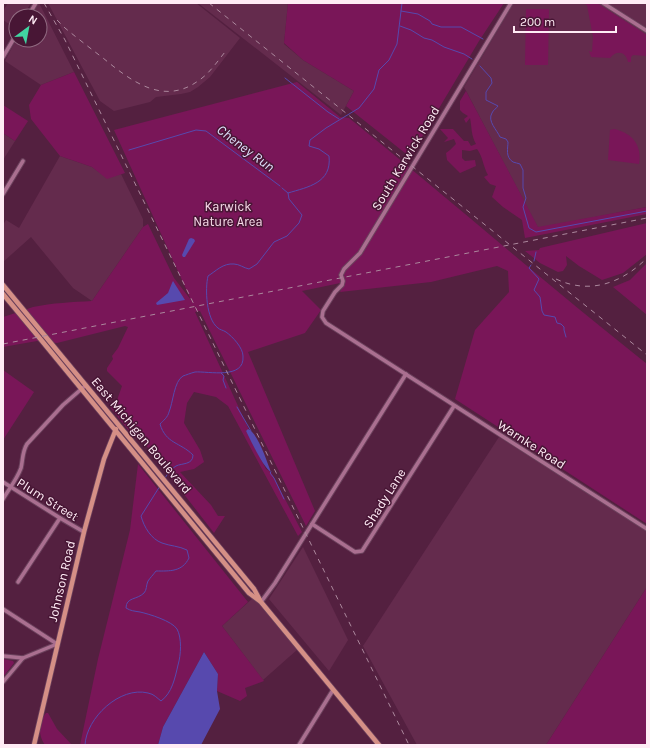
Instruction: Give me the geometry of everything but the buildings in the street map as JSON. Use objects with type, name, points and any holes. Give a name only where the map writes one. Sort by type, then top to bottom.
[{"type":"main road","name":"East Michigan Boulevard","points":[[3,285],[155,467],[254,589],[260,602]]},
{"type":"main road","name":"East Michigan Boulevard","points":[[3,294],[249,593],[260,602],[379,745]]},
{"type":"main road","name":"Johnson Road","points":[[34,745],[84,532],[101,470],[115,430],[120,425]]},
{"type":"street","name":"South Karwick Road","points":[[326,323],[322,317],[323,311],[342,285],[342,275],[344,269],[360,252],[511,3]]},
{"type":"street","points":[[603,3],[647,31]]},
{"type":"street","points":[[3,57],[8,48]]},
{"type":"street","points":[[3,194],[23,161]]},
{"type":"street","name":"Warnke Road","points":[[326,323],[647,529]]},
{"type":"street","points":[[260,602],[275,583],[406,374]]},
{"type":"street","points":[[3,499],[21,467],[24,448],[62,405],[86,385]]},
{"type":"street","name":"Shady Lane","points":[[312,524],[354,552],[362,551],[454,406]]},
{"type":"street","name":"Plum Street","points":[[3,482],[84,532]]},
{"type":"street","points":[[18,582],[60,518]]},
{"type":"street","points":[[3,609],[57,644]]},
{"type":"street","points":[[3,682],[23,658],[57,644]]},
{"type":"street","points":[[3,656],[23,658]]},
{"type":"street","points":[[299,745],[333,690]]},
{"type":"shaded area","points":[[8,3],[31,3],[28,8],[8,8],[8,23],[3,20],[3,11]]},
{"type":"shaded area","points":[[39,3],[42,8],[36,8]]},
{"type":"shaded area","points":[[48,3],[196,3],[240,38],[210,77],[190,92],[156,97],[150,102],[114,111],[100,101]]},
{"type":"shaded area","points":[[198,3],[288,3],[284,44],[303,60],[354,91],[341,115]]},
{"type":"shaded area","points":[[514,3],[647,3],[647,207],[538,228],[464,87]]},
{"type":"shaded area","points":[[48,21],[74,72],[41,85],[5,61],[12,48],[48,48]]},
{"type":"shaded area","points":[[3,133],[15,141],[3,160]]},
{"type":"shaded area","points":[[60,156],[92,167],[107,178],[121,174],[143,219],[143,227],[92,301],[73,288],[31,237],[3,262],[3,225],[6,220],[19,228]]},
{"type":"shaded area","points":[[191,238],[195,241],[185,257],[183,257],[182,255],[189,239]]},
{"type":"shaded area","points":[[173,281],[185,300],[157,305],[156,303],[168,293]]},
{"type":"shaded area","points":[[248,429],[259,442],[271,472],[268,470],[257,453],[246,431]]},
{"type":"shaded area","points":[[499,437],[647,531],[647,587],[546,745],[417,745],[363,646]]},
{"type":"shaded area","points":[[303,547],[348,640],[329,671],[269,599]]},
{"type":"shaded area","points":[[253,598],[259,602],[298,649],[263,680],[222,626]]},
{"type":"shaded area","points":[[204,652],[218,674],[217,691],[220,709],[201,745],[158,745],[163,727]]},
{"type":"green space","points":[[288,3],[504,3],[479,41],[410,157],[346,106],[354,91],[303,60],[284,43]]},
{"type":"green space","points":[[583,3],[597,3],[647,35],[647,56],[633,55],[631,57],[631,62],[628,62],[627,58],[620,53],[612,55],[610,58],[591,57],[589,51],[592,52],[593,37],[587,5]]},
{"type":"green space","points":[[526,9],[549,9],[548,65],[525,65]]},
{"type":"green space","points":[[74,72],[125,173],[107,179],[92,167],[60,156],[31,119],[29,105],[41,85]]},
{"type":"green space","name":"Karwick Nature Area","points":[[297,82],[340,117],[349,118],[647,364],[647,524],[455,399],[475,330],[509,292],[508,271],[497,266],[431,282],[340,292],[345,282],[302,291],[321,310],[305,333],[248,352],[315,511],[306,526],[200,311],[195,312],[249,430],[246,431],[266,469],[271,472],[302,532],[298,536],[228,406],[216,397],[194,392],[187,403],[184,423],[200,450],[204,462],[194,469],[180,472],[211,505],[218,516],[225,516],[214,533],[142,440],[144,439],[139,433],[133,436],[110,407],[116,403],[122,386],[107,371],[107,368],[113,359],[112,356],[118,348],[128,327],[125,326],[57,343],[37,341],[3,347],[3,317],[33,307],[92,301],[143,227],[148,224],[174,278],[191,300],[114,130]]},
{"type":"green space","points":[[466,91],[538,227],[647,207],[647,214],[525,238],[522,220],[503,207],[492,197],[496,186],[490,184],[484,177],[488,175],[481,155],[477,149],[470,151],[462,150],[462,158],[465,161],[475,160],[476,166],[460,173],[447,160],[446,153],[456,144],[454,139],[444,142],[448,138],[440,129],[453,129],[464,141],[468,141],[471,146],[476,144],[472,134],[470,118],[466,123],[464,119],[468,116],[460,110],[460,101]]},
{"type":"green space","points":[[3,105],[28,121],[15,141],[3,133]]},
{"type":"green space","points":[[614,129],[621,131],[635,141],[640,157],[639,164],[608,160],[610,130]]},
{"type":"green space","points":[[647,223],[647,254],[623,273],[602,280],[566,256],[567,265],[563,271],[558,272],[540,263],[525,251],[539,250],[540,248]]},
{"type":"green space","points":[[647,263],[647,315],[613,287],[630,280]]},
{"type":"green space","points":[[3,370],[34,392],[3,440]]},
{"type":"green space","points":[[138,464],[248,602],[222,626],[264,681],[245,688],[247,696],[240,701],[217,691],[218,674],[204,652],[163,727],[158,745],[80,745],[98,659],[130,530]]},
{"type":"green space","points":[[647,587],[647,745],[546,745]]},
{"type":"green space","points":[[3,659],[13,661],[14,663],[3,677]]},
{"type":"green space","points":[[46,713],[48,713],[57,729],[72,745],[45,745],[40,733],[40,725]]},
{"type":"waterway","points":[[165,478],[174,467],[187,463],[193,458],[193,455],[166,435],[160,424],[168,414],[180,379],[183,376],[195,372],[225,373],[238,368],[242,364],[243,353],[239,346],[229,334],[218,328],[211,318],[207,304],[208,276],[220,268],[230,264],[249,269],[257,264],[274,242],[287,236],[299,223],[302,215],[289,199],[288,193],[311,186],[323,178],[329,165],[329,156],[319,149],[309,146],[310,140],[326,128],[359,108],[374,89],[379,70],[389,60],[397,44],[402,3]]},
{"type":"waterway","points":[[401,11],[418,14],[430,21],[432,24],[441,27],[461,27],[483,39]]},
{"type":"waterway","points":[[400,26],[444,47],[464,54],[472,59]]},
{"type":"waterway","points":[[480,66],[491,78],[492,83],[486,92],[486,100],[498,106],[493,111],[491,116],[492,122],[500,137],[506,139],[508,142],[510,160],[520,164],[523,170],[523,188],[526,198],[523,207],[529,228],[536,232],[647,211]]},
{"type":"waterway","points":[[285,78],[339,119]]},
{"type":"waterway","name":"Cheney Run","points":[[129,150],[196,130],[206,131],[280,186]]},
{"type":"waterway","name":"Cheney Run","points":[[282,188],[288,193]]},
{"type":"waterway","points":[[534,261],[536,252]]},
{"type":"waterway","points":[[531,265],[529,268],[539,279],[534,290],[540,297],[542,311],[544,315],[555,317],[557,323],[564,327],[566,337]]},
{"type":"waterway","points":[[221,373],[224,376],[223,380],[226,388]]},
{"type":"waterway","points":[[237,407],[251,431]]},
{"type":"waterway","points":[[271,472],[270,473],[284,499]]},
{"type":"waterway","points":[[85,745],[91,724],[106,706],[126,694],[137,692],[154,695],[161,701],[168,694],[174,680],[180,652],[180,637],[177,629],[170,623],[160,618],[126,608],[126,604],[130,600],[144,593],[148,581],[156,571],[175,570],[183,566],[189,558],[187,550],[162,543],[154,539],[148,532],[142,520],[141,516],[160,486]]},
{"type":"railway","points":[[44,3],[65,40],[409,745]]},
{"type":"railway","points":[[209,3],[647,355]]},
{"type":"railway","points":[[57,20],[74,36],[125,75],[148,88],[160,91],[172,91],[185,88],[198,81],[209,71],[225,52]]},
{"type":"railway","points":[[3,344],[647,218]]},
{"type":"railway","points":[[556,279],[569,284],[581,286],[605,284],[627,274],[647,258]]}]
